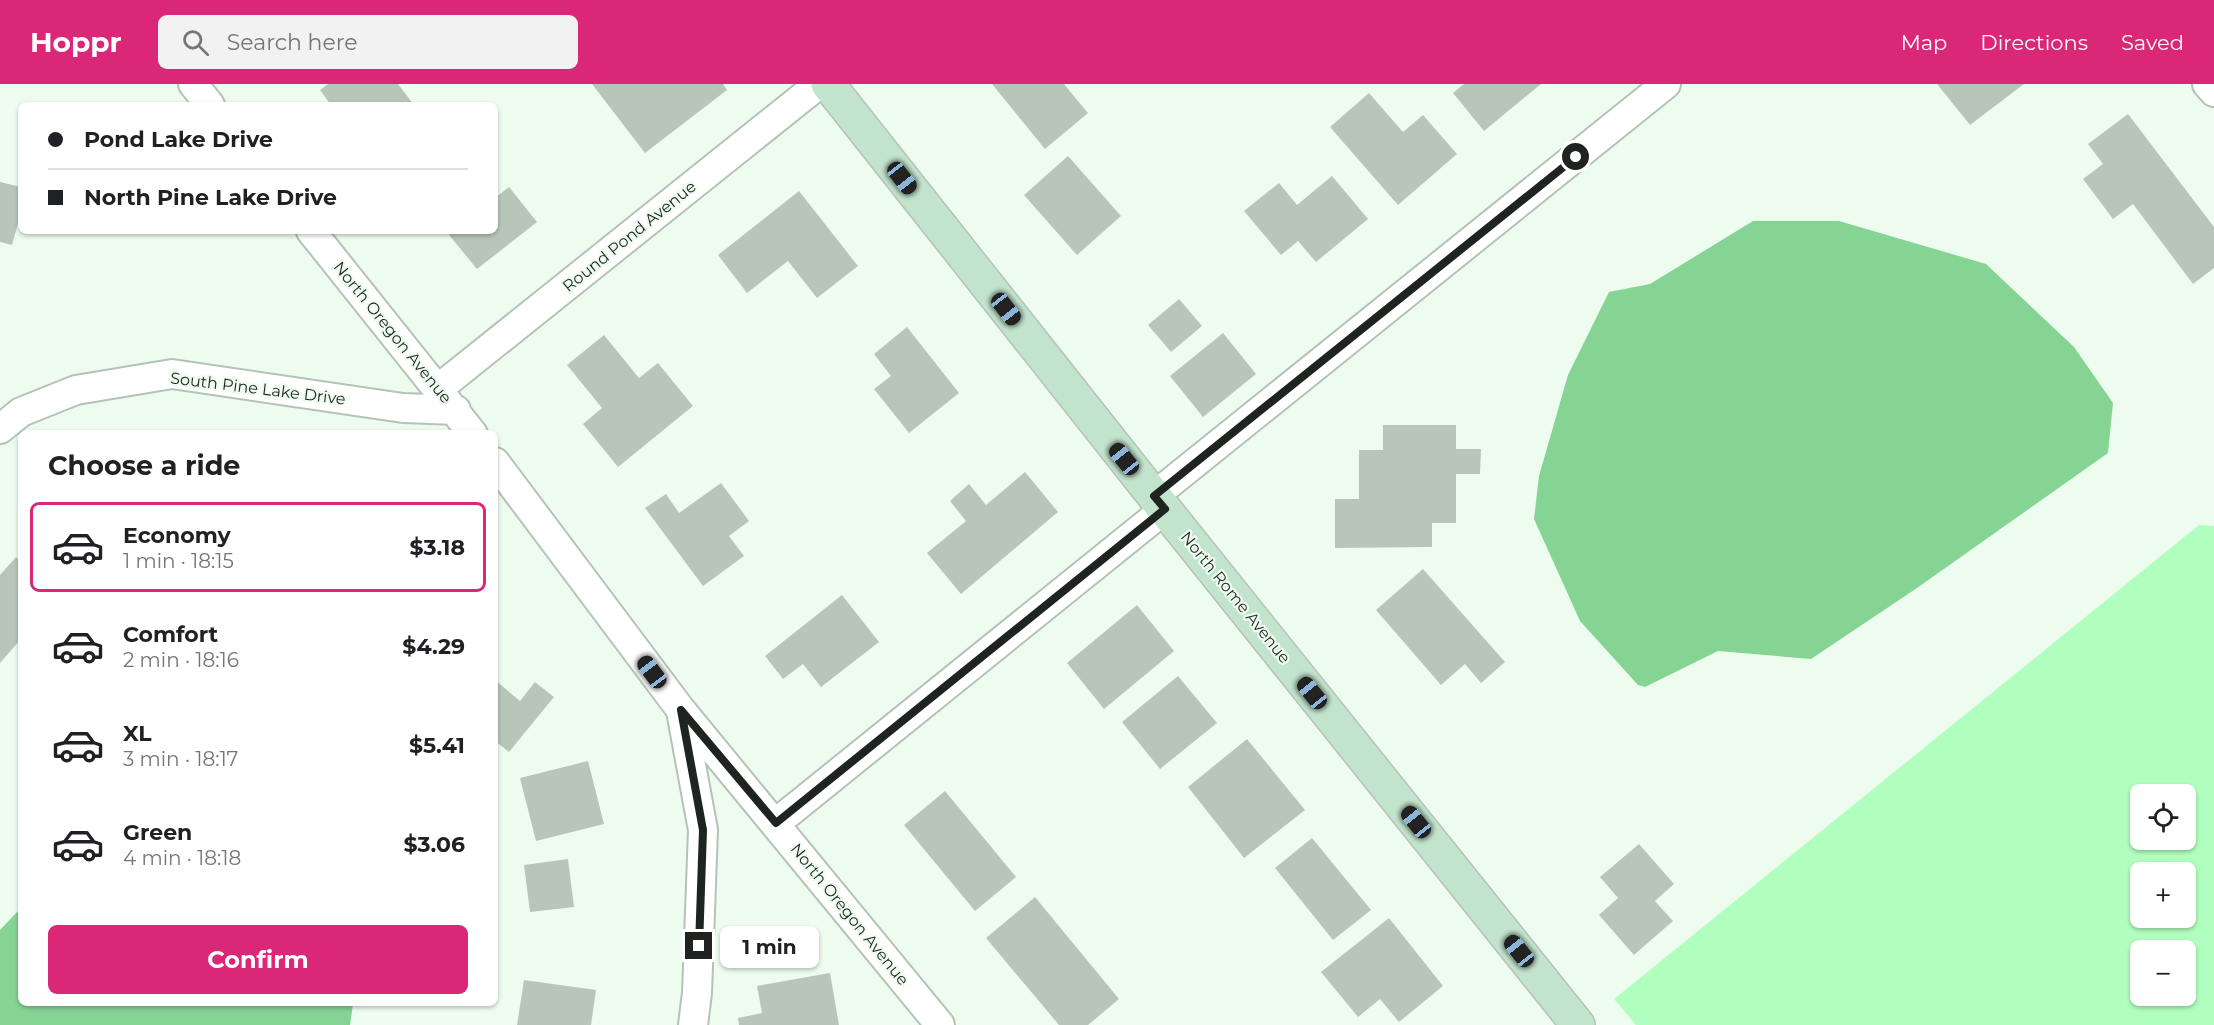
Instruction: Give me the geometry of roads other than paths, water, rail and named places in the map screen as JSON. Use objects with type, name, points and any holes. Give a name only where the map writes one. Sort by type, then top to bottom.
[{"type":"street","points":[[193,84],[208,102]]},
{"type":"street","name":"Round Pond Avenue","points":[[447,399],[819,84]]},
{"type":"street","name":"North Rome Avenue","points":[[828,84],[1578,1025]]},
{"type":"street","points":[[776,823],[1159,502],[1666,84]]},
{"type":"street","points":[[2207,84],[2214,92]]},
{"type":"street","name":"North Oregon Avenue","points":[[313,234],[470,430]]},
{"type":"street","name":"South Pine Lake Drive","points":[[0,429],[21,412],[76,390],[172,374],[403,408],[447,399]]},
{"type":"street","name":"North Oregon Avenue","points":[[498,466],[681,710],[940,1025]]},
{"type":"street","points":[[681,710],[703,830],[698,993],[693,1025]]}]
